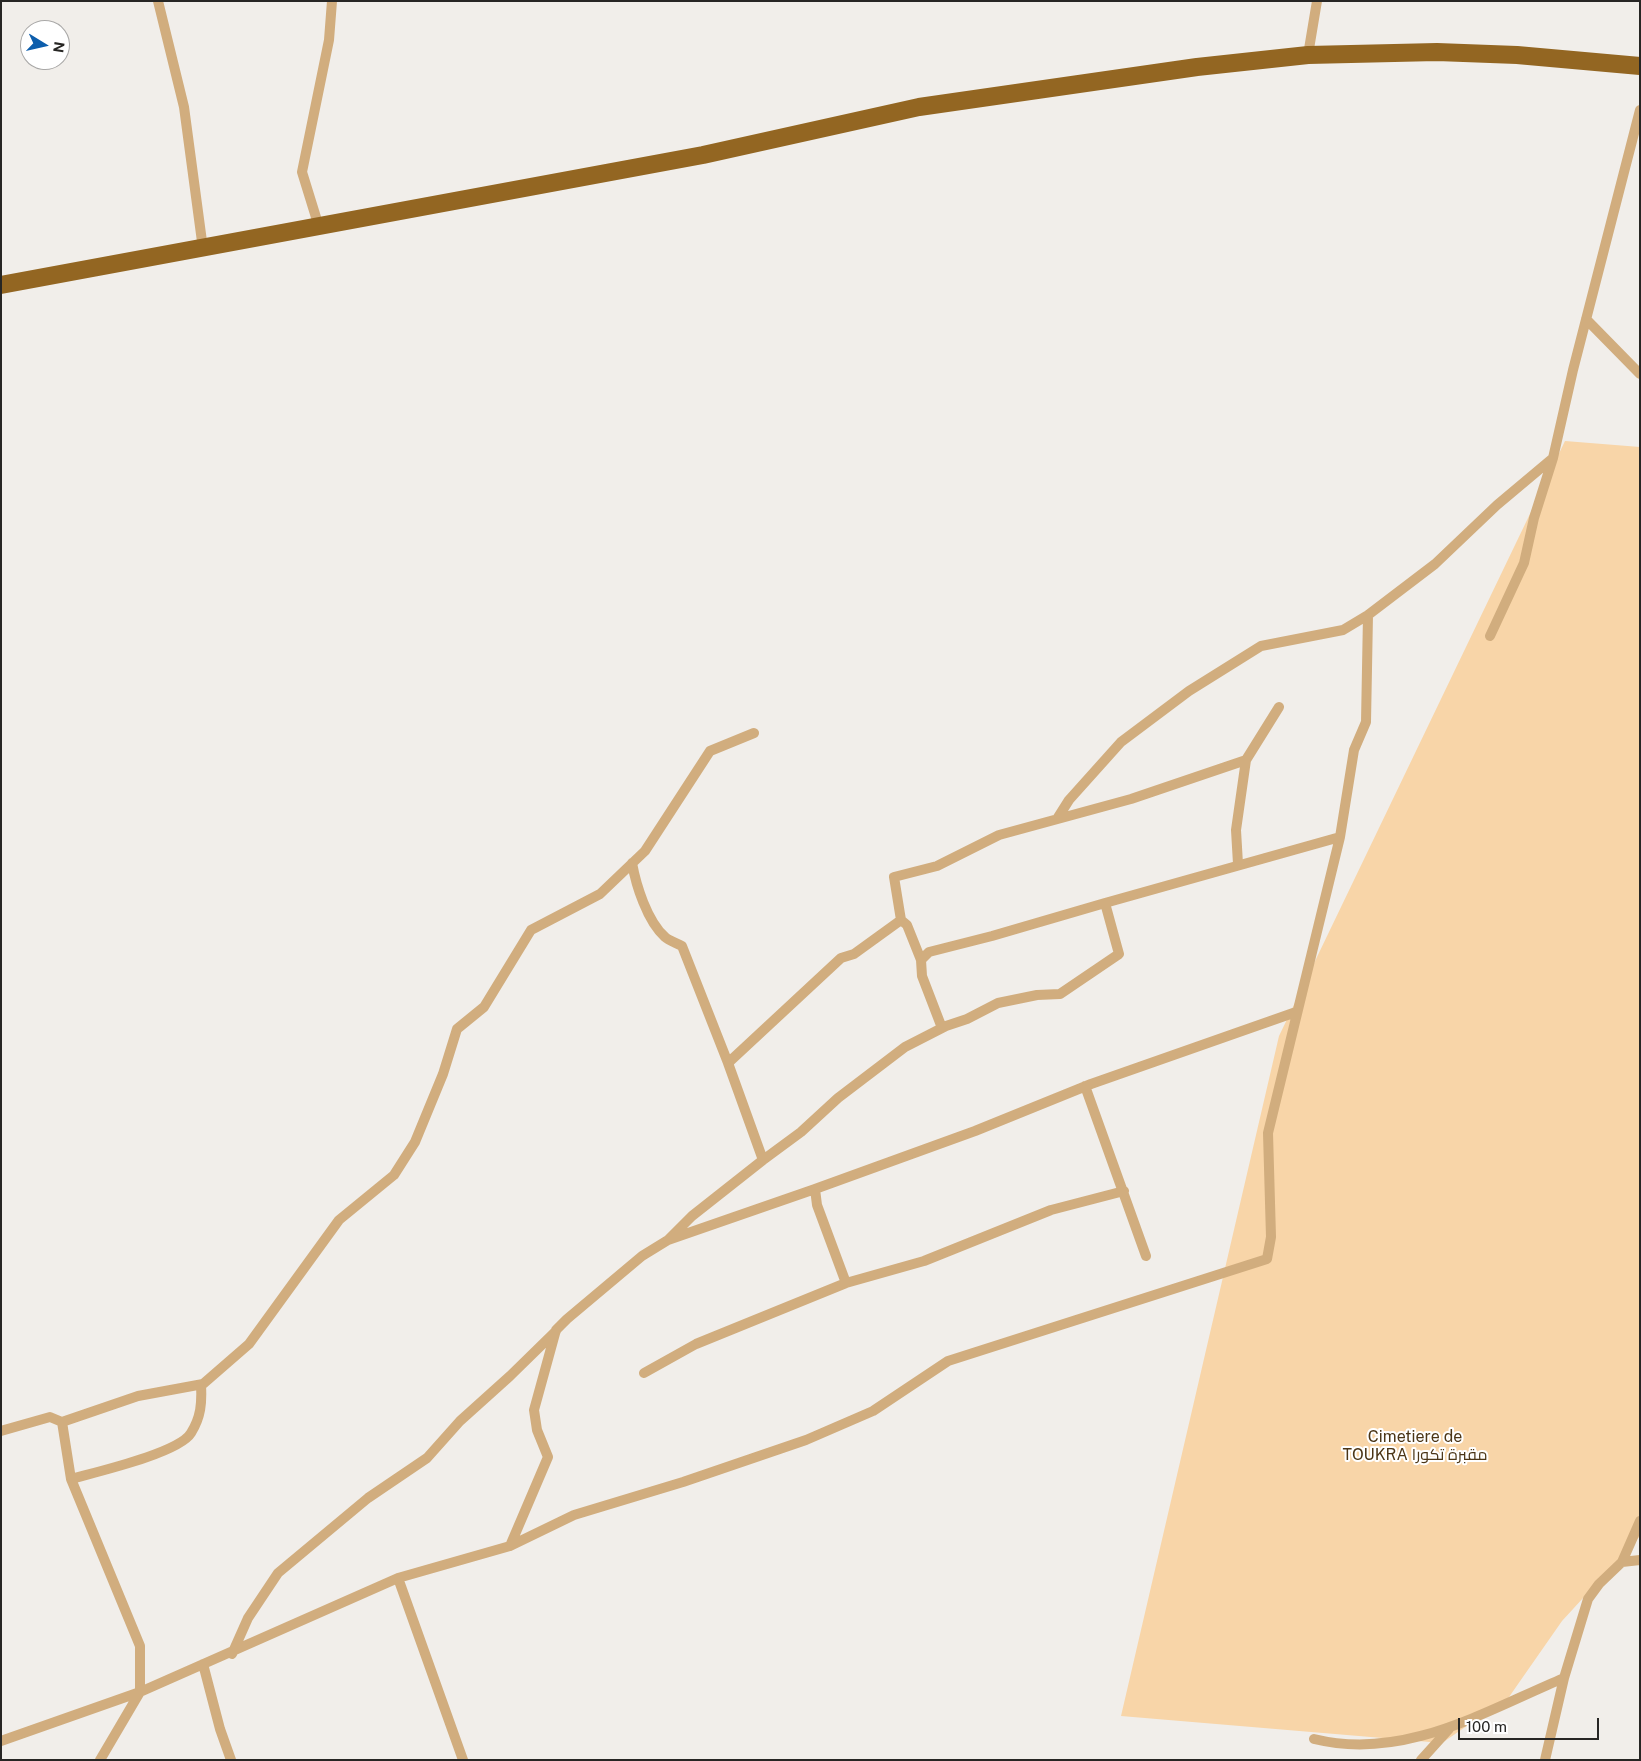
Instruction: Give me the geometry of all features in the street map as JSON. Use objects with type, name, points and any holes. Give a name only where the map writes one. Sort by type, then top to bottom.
[{"type":"highway","points":[[1,285],[703,155],[918,107],[1197,67],[1308,55],[1446,52],[1517,54],[1640,66]]},
{"type":"street","points":[[158,1],[184,107],[203,249]]},
{"type":"street","points":[[319,227],[302,172],[329,40],[332,1]]},
{"type":"street","points":[[1308,55],[1316,1]]},
{"type":"street","points":[[1490,636],[1524,563],[1534,518],[1553,458],[1586,318],[1639,118]]},
{"type":"street","points":[[1586,318],[1640,374]]},
{"type":"street","points":[[1057,819],[1069,800],[1121,742],[1189,691],[1260,646],[1343,630],[1368,615],[1435,564],[1496,505],[1553,458]]},
{"type":"street","points":[[1,1741],[140,1692],[232,1654],[398,1578],[510,1546],[574,1515],[683,1482],[806,1440],[873,1411],[948,1361],[1266,1259],[1271,1237],[1268,1133],[1340,837],[1354,750],[1366,722],[1368,615]]},
{"type":"street","points":[[1238,864],[1236,830],[1246,760],[1279,707]]},
{"type":"street","points":[[1,1431],[50,1417],[62,1422],[138,1396],[202,1384],[249,1344],[339,1220],[394,1175],[415,1142],[443,1074],[457,1029],[484,1007],[531,930],[600,894],[645,851],[710,751],[754,733]]},
{"type":"street","points":[[942,1028],[922,976],[921,960],[907,925],[902,920],[894,877],[937,866],[999,835],[1131,799],[1246,760]]},
{"type":"street","points":[[921,960],[929,952],[992,936],[1238,864],[1340,837]]},
{"type":"street","points":[[632,863],[638,891],[650,914],[665,937],[682,946],[728,1063],[763,1160]]},
{"type":"street","points":[[668,1240],[692,1216],[801,1132],[838,1098],[905,1047],[942,1028],[968,1019],[998,1003],[1037,994],[1060,994],[1119,954],[1106,903]]},
{"type":"street","points":[[728,1063],[841,958],[854,954],[902,920]]},
{"type":"street","points":[[232,1654],[248,1618],[278,1572],[368,1498],[427,1458],[460,1421],[510,1376],[556,1330],[642,1256],[668,1240],[975,1131],[1085,1086],[1296,1012]]},
{"type":"street","points":[[1085,1086],[1146,1256]]},
{"type":"street","points":[[815,1189],[817,1205],[846,1283]]},
{"type":"street","points":[[644,1373],[696,1344],[846,1283],[924,1261],[1051,1210],[1124,1191]]},
{"type":"street","points":[[510,1546],[548,1457],[537,1430],[534,1410],[556,1330]]},
{"type":"street","points":[[71,1479],[163,1452],[190,1435],[202,1410],[201,1385]]},
{"type":"street","points":[[62,1422],[71,1479],[140,1646],[140,1692],[103,1757]]},
{"type":"street","points":[[1545,1760],[1564,1678],[1588,1599],[1599,1584],[1622,1562],[1640,1521]]},
{"type":"street","points":[[1622,1562],[1640,1560]]},
{"type":"street","points":[[398,1578],[463,1760]]},
{"type":"street","points":[[204,1664],[220,1729],[230,1760]]},
{"type":"street","points":[[1314,1739],[1354,1747],[1382,1746],[1449,1728],[1564,1678]]},
{"type":"street","points":[[1421,1760],[1449,1728]]},
{"type":"green space","name":"Cimetiere de TOUKRA مقبرة تكورا","points":[[1565,441],[1640,447],[1640,1536],[1562,1621],[1509,1697],[1442,1743],[1121,1716],[1279,1036]]}]
